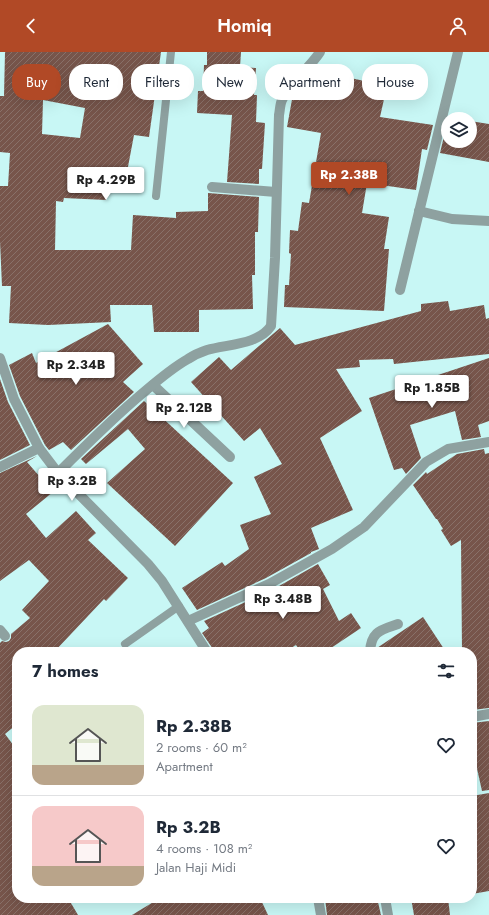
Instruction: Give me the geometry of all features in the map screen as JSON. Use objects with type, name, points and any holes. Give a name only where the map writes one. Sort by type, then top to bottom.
[{"type":"street","points":[[58,473],[91,439],[173,368],[189,358],[207,350],[257,338],[266,332],[271,326],[275,258],[279,116],[281,101],[289,88],[310,66],[320,52]]},
{"type":"street","points":[[400,290],[458,52]]},
{"type":"street","points":[[212,186],[276,192]]},
{"type":"street","points":[[419,211],[452,219],[489,221]]},
{"type":"street","points":[[0,358],[14,399],[39,448],[58,473],[148,564],[179,606],[204,647]]},
{"type":"street","points":[[153,385],[230,457]]},
{"type":"street","points":[[188,621],[269,584],[338,545],[364,527],[426,462],[437,455],[448,449],[489,442]]},
{"type":"street","points":[[0,467],[39,448]]},
{"type":"street","points":[[370,647],[370,643],[377,632],[398,624]]},
{"type":"street","points":[[477,716],[489,714]]},
{"type":"street","points":[[319,903],[321,915]]},
{"type":"street","points":[[386,903],[388,915]]},
{"type":"lane","points":[[156,196],[171,52]]},
{"type":"lane","points":[[125,644],[179,606]]},
{"type":"building","points":[[5,52],[161,52],[159,64],[131,64],[131,100],[154,100],[149,137],[134,135],[127,172],[107,168],[106,200],[64,198],[63,202],[56,201],[55,250],[131,250],[133,215],[176,218],[176,212],[208,211],[208,193],[259,197],[258,232],[255,232],[255,275],[252,275],[253,309],[199,310],[199,332],[154,332],[152,305],[110,305],[111,322],[48,325],[9,323],[11,286],[2,286],[0,186],[8,186],[10,153],[0,152],[0,96],[4,96]],"holes":[[[43,100],[85,108],[80,138],[42,134]]]},
{"type":"building","points":[[207,52],[241,52],[240,64],[207,64]]},
{"type":"building","points":[[354,79],[362,80],[362,100],[384,100],[380,117],[433,125],[427,150],[422,149],[416,190],[367,183],[362,213],[389,217],[384,249],[389,249],[384,311],[284,307],[285,285],[289,285],[291,254],[289,253],[290,230],[298,231],[302,202],[309,203],[321,133],[287,127],[292,100],[354,100]]},
{"type":"building","points":[[198,91],[202,91],[202,100],[257,100],[256,122],[265,123],[262,169],[259,169],[259,184],[227,182],[232,115],[197,113]]},
{"type":"building","points":[[477,122],[489,124],[489,162],[440,153],[441,148],[477,148]]},
{"type":"building","points":[[448,301],[450,311],[484,305],[486,319],[489,318],[489,354],[394,364],[393,359],[359,360],[360,367],[336,369],[362,411],[320,438],[353,510],[311,528],[319,549],[311,552],[266,578],[197,610],[182,588],[222,562],[225,566],[249,549],[240,525],[271,514],[254,477],[282,464],[260,428],[244,441],[191,382],[219,357],[231,370],[280,328],[295,345],[421,311],[421,304]]},
{"type":"building","points":[[108,324],[143,364],[123,382],[134,392],[71,450],[63,442],[49,450],[20,396],[9,365],[32,353],[36,363]]},
{"type":"building","points":[[489,358],[489,421],[478,425],[481,437],[462,440],[455,411],[410,425],[421,458],[406,474],[402,468],[394,470],[369,398]]},
{"type":"building","points":[[0,379],[8,402],[30,445],[0,460]]},
{"type":"building","points":[[144,401],[233,483],[175,546],[107,483],[145,449],[128,429],[86,464],[81,459]]},
{"type":"building","points":[[484,449],[485,454],[489,453],[489,708],[477,709],[477,647],[462,647],[461,540],[451,546],[441,530],[443,529],[437,519],[413,485],[426,472],[427,474],[457,454]]},
{"type":"building","points":[[37,456],[27,462],[53,492],[26,514],[46,538],[76,511],[96,533],[88,540],[128,578],[106,601],[104,599],[59,647],[12,647],[12,728],[5,734],[12,743],[12,903],[71,903],[78,915],[0,915],[0,643],[2,641],[9,641],[11,634],[30,618],[22,610],[49,581],[29,560],[0,581],[0,473]]},
{"type":"building","points":[[318,564],[330,585],[323,589],[339,621],[351,613],[361,628],[332,647],[297,647],[296,645],[293,647],[212,647],[202,633],[209,628],[204,621],[272,590]]},
{"type":"building","points":[[423,617],[443,647],[378,647]]},
{"type":"building","points":[[489,721],[489,790],[482,791],[477,768],[477,722]]},
{"type":"building","points":[[489,793],[489,891],[477,893],[477,795]]},
{"type":"building","points":[[152,903],[262,903],[268,915],[132,915]]},
{"type":"building","points":[[326,903],[378,903],[381,915],[327,915]]},
{"type":"building","points":[[412,903],[449,903],[450,915],[414,915]]}]
